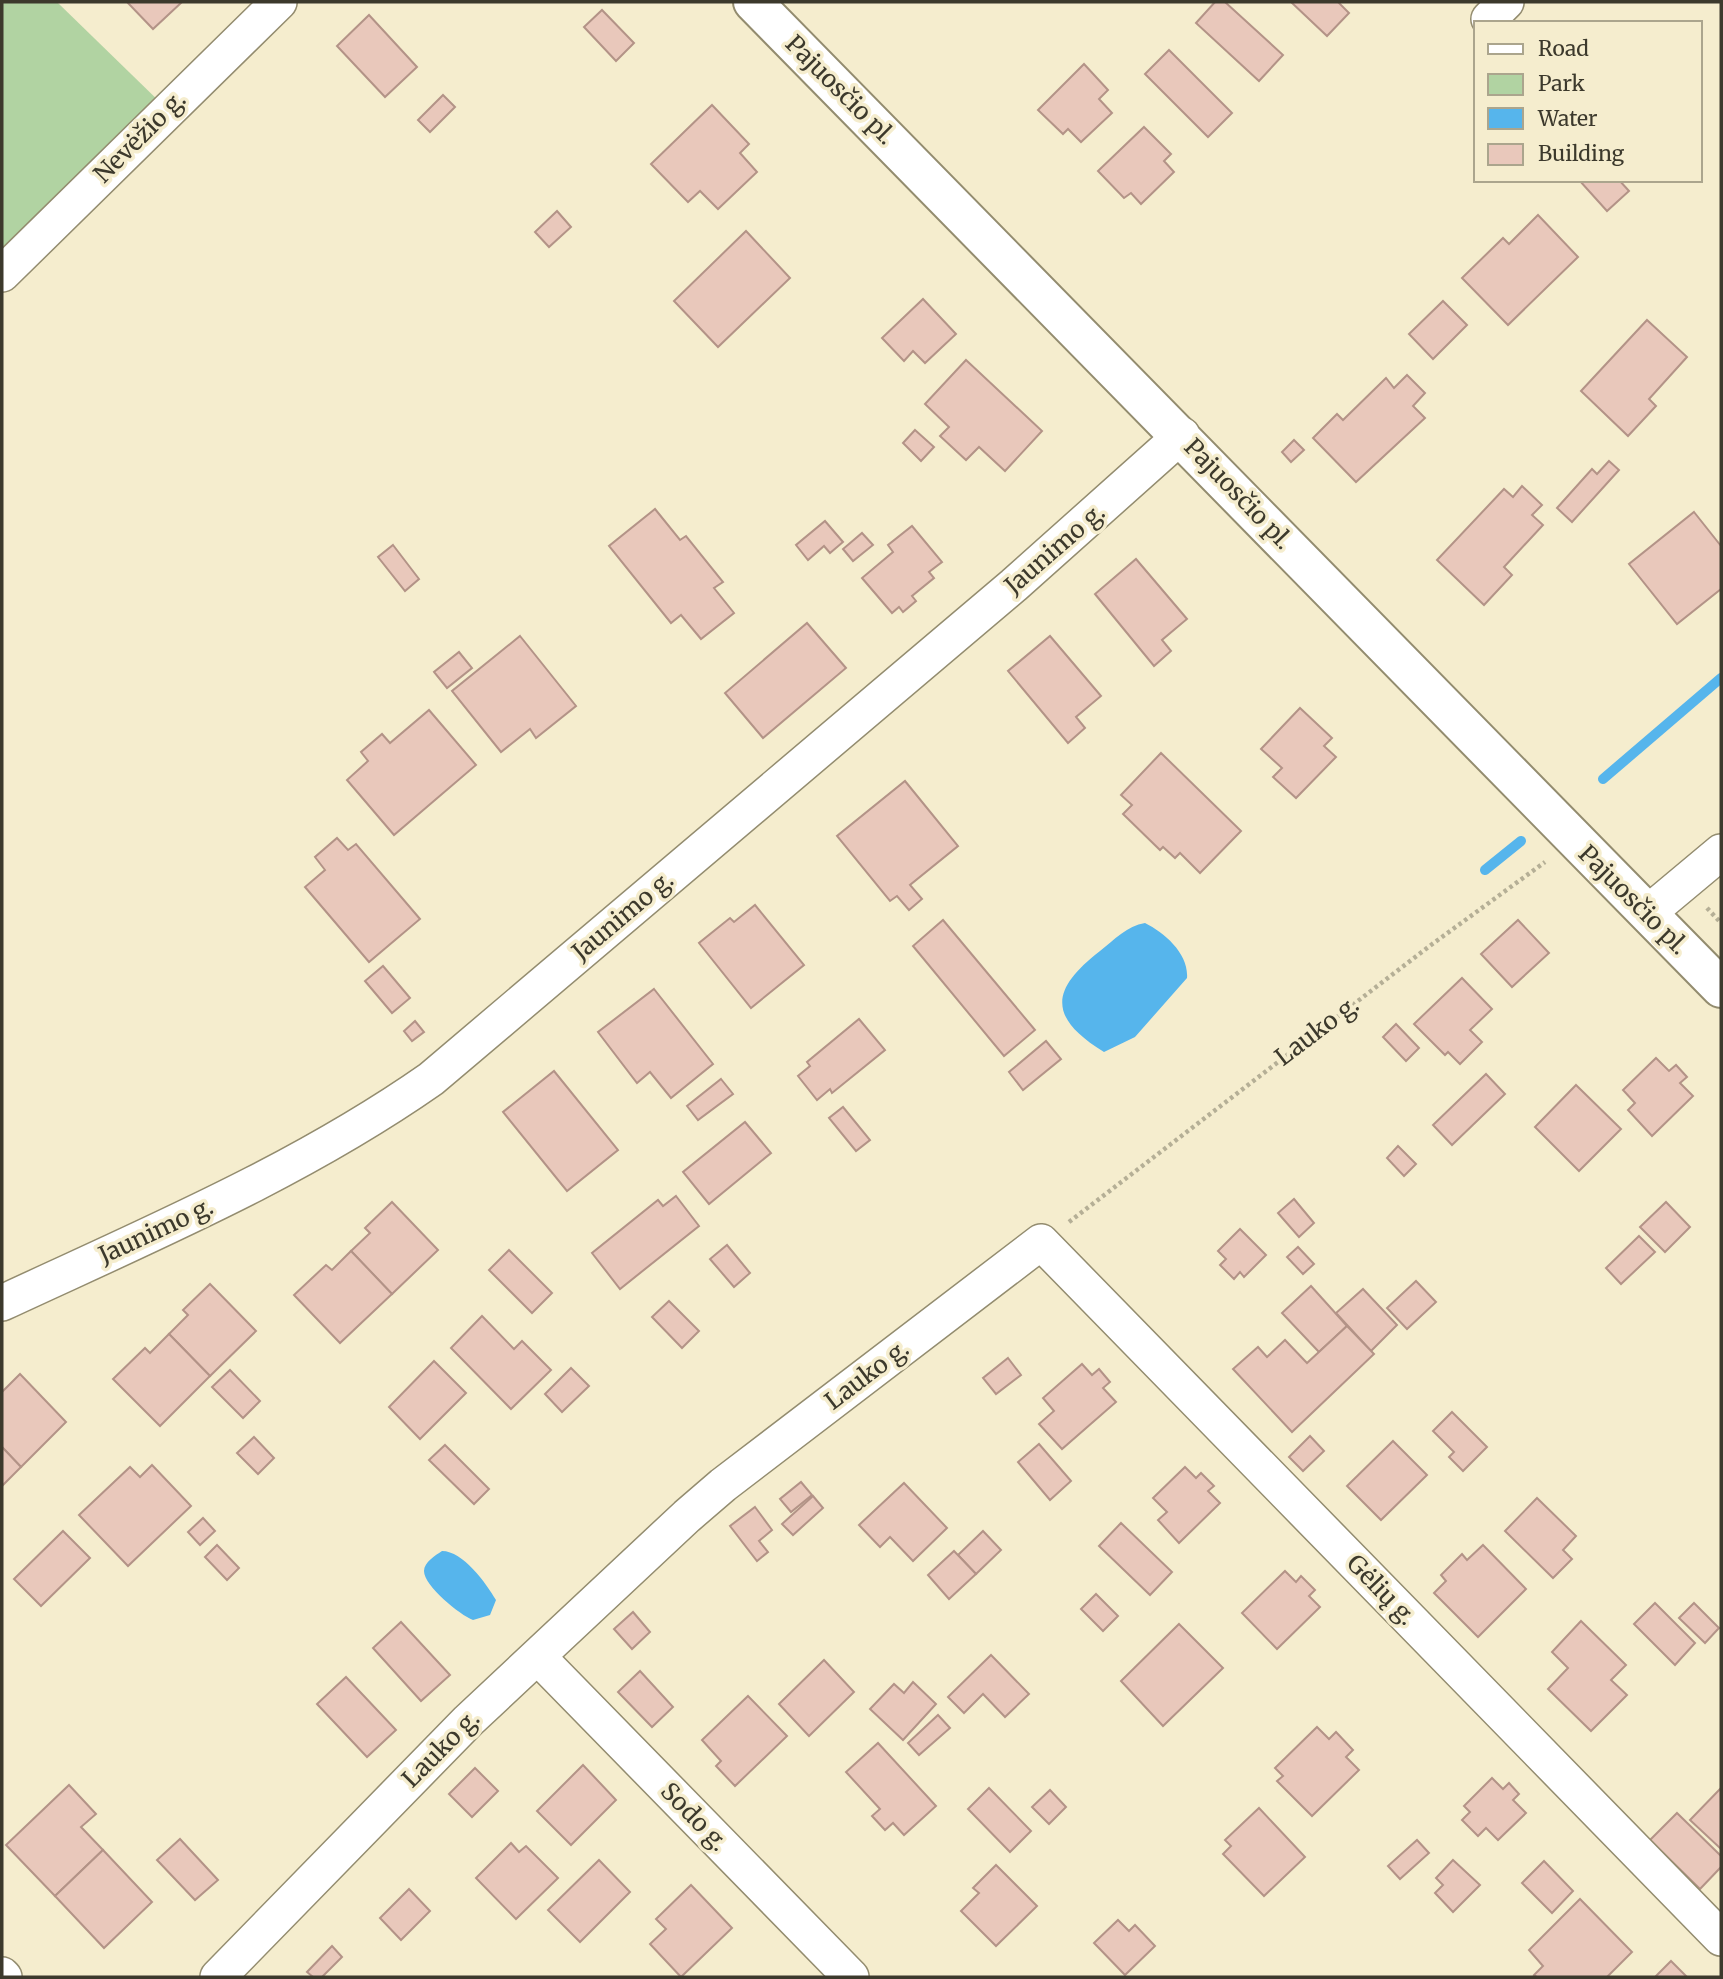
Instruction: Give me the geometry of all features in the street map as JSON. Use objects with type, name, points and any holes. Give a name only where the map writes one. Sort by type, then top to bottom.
[{"type":"main road","name":"Pajuosčio pl.","points":[[753,2],[1182,435],[1574,841],[1721,988]]},
{"type":"street","name":"Nevėžio g.","points":[[2,274],[279,2]]},
{"type":"street","name":"Jaunimo g.","points":[[2,1303],[263,1180],[327,1146],[431,1079],[1014,585],[1182,435]]},
{"type":"street","points":[[1648,913],[1721,852]]},
{"type":"street","name":"Lauko g.","points":[[218,1977],[468,1721],[723,1485],[1041,1242]]},
{"type":"street","name":"Gėlių g.","points":[[1041,1242],[1721,1938]]},
{"type":"street","name":"Sodo g.","points":[[538,1657],[851,1977]]},
{"type":"path","name":"Lauko g.","points":[[1041,1242],[1419,953],[1574,841]]},
{"type":"green space","points":[[2,2],[57,2],[167,109],[2,274]]},
{"type":"water","points":[[1145,923],[1174,945],[1184,961],[1187,978],[1135,1037],[1104,1052],[1072,1027],[1062,1003],[1065,990],[1072,978],[1100,951],[1127,930]]},
{"type":"water","points":[[442,1551],[450,1552],[466,1562],[486,1585],[496,1600],[490,1615],[473,1620],[467,1617],[430,1584],[424,1571],[426,1565]]},
{"type":"building","points":[[127,2],[182,2],[153,29]]},
{"type":"building","points":[[1215,2],[1225,2],[1283,55],[1259,81],[1196,23]]},
{"type":"building","points":[[1291,2],[1338,2],[1349,13],[1327,36]]},
{"type":"building","points":[[602,10],[634,43],[616,61],[584,27]]},
{"type":"building","points":[[369,15],[417,67],[385,97],[337,46]]},
{"type":"building","points":[[1169,50],[1232,113],[1208,137],[1145,74]]},
{"type":"building","points":[[1084,64],[1108,90],[1099,99],[1112,113],[1081,142],[1068,129],[1063,134],[1038,110]]},
{"type":"building","points":[[443,95],[455,107],[430,132],[418,120]]},
{"type":"building","points":[[712,105],[749,144],[740,153],[757,172],[718,209],[700,191],[688,202],[651,164]]},
{"type":"building","points":[[1144,127],[1171,154],[1164,161],[1174,172],[1141,204],[1131,193],[1124,198],[1098,171]]},
{"type":"building","points":[[1581,182],[1621,182],[1629,191],[1607,211]]},
{"type":"building","points":[[557,211],[571,227],[549,247],[535,232]]},
{"type":"building","points":[[1538,215],[1578,257],[1508,325],[1462,278],[1503,238],[1509,244]]},
{"type":"building","points":[[746,231],[790,278],[718,347],[674,301]]},
{"type":"building","points":[[923,299],[956,334],[925,363],[913,351],[904,361],[882,338]]},
{"type":"building","points":[[1443,301],[1467,325],[1433,359],[1409,334]]},
{"type":"building","points":[[1647,320],[1687,357],[1649,399],[1656,406],[1628,436],[1581,391]]},
{"type":"building","points":[[966,360],[1042,431],[1005,471],[979,447],[966,460],[940,436],[949,427],[925,404]]},
{"type":"building","points":[[1407,375],[1425,393],[1413,406],[1425,418],[1356,482],[1313,438],[1337,414],[1343,420],[1386,378],[1394,388]]},
{"type":"building","points":[[915,430],[934,447],[921,461],[903,443]]},
{"type":"building","points":[[1294,440],[1304,450],[1291,462],[1282,452]]},
{"type":"building","points":[[1609,461],[1619,470],[1572,522],[1557,508],[1592,469],[1597,474]]},
{"type":"building","points":[[1522,486],[1542,505],[1532,515],[1543,525],[1504,567],[1512,575],[1484,605],[1437,560],[1504,489],[1513,497]]},
{"type":"building","points":[[655,509],[680,540],[686,536],[723,582],[714,588],[734,613],[701,639],[681,615],[671,623],[609,546]]},
{"type":"building","points":[[1694,512],[1721,546],[1721,589],[1677,624],[1629,564]]},
{"type":"building","points":[[825,521],[843,542],[830,553],[824,546],[808,560],[796,545]]},
{"type":"building","points":[[912,526],[942,562],[929,572],[934,578],[912,596],[916,601],[903,612],[899,607],[892,613],[862,578],[893,552],[888,545]]},
{"type":"building","points":[[862,533],[873,545],[853,561],[843,549]]},
{"type":"building","points":[[393,545],[419,579],[405,591],[378,557]]},
{"type":"building","points":[[1136,559],[1187,619],[1162,640],[1171,651],[1154,666],[1095,594]]},
{"type":"building","points":[[807,623],[846,668],[763,738],[725,693]]},
{"type":"building","points":[[520,636],[576,706],[536,738],[530,729],[501,752],[452,691]]},
{"type":"building","points":[[1050,636],[1101,696],[1076,717],[1085,728],[1068,743],[1008,671]]},
{"type":"building","points":[[459,652],[472,668],[447,688],[434,672]]},
{"type":"building","points":[[1300,708],[1332,738],[1324,746],[1336,757],[1296,798],[1273,777],[1282,768],[1261,749]]},
{"type":"building","points":[[429,710],[476,765],[394,835],[347,780],[368,761],[361,752],[382,734],[390,743]]},
{"type":"building","points":[[1161,753],[1241,831],[1200,873],[1180,853],[1175,858],[1163,847],[1160,850],[1123,814],[1132,805],[1121,795]]},
{"type":"building","points":[[905,781],[958,846],[910,885],[922,899],[909,910],[897,896],[890,901],[837,836]]},
{"type":"building","points":[[337,838],[348,850],[356,844],[420,919],[369,962],[305,887],[325,870],[315,857]]},
{"type":"building","points":[[755,905],[804,965],[751,1008],[699,943],[730,918],[734,922]]},
{"type":"building","points":[[943,920],[1035,1030],[1004,1056],[913,946]]},
{"type":"building","points":[[1518,920],[1549,953],[1512,987],[1481,954]]},
{"type":"building","points":[[383,966],[410,998],[392,1013],[365,981]]},
{"type":"building","points":[[1462,978],[1492,1009],[1470,1030],[1482,1042],[1460,1064],[1448,1052],[1445,1055],[1414,1024]]},
{"type":"building","points":[[654,989],[713,1064],[671,1098],[650,1072],[637,1083],[598,1032]]},
{"type":"building","points":[[859,1019],[885,1050],[832,1093],[830,1089],[817,1100],[798,1076],[810,1066],[807,1062]]},
{"type":"building","points":[[415,1021],[424,1032],[412,1041],[404,1031]]},
{"type":"building","points":[[1396,1024],[1419,1048],[1406,1061],[1383,1037]]},
{"type":"building","points":[[1046,1041],[1061,1059],[1023,1090],[1009,1072]]},
{"type":"building","points":[[1656,1058],[1669,1071],[1676,1065],[1687,1077],[1680,1083],[1693,1096],[1652,1136],[1628,1110],[1635,1103],[1623,1090]]},
{"type":"building","points":[[554,1071],[618,1150],[567,1191],[503,1112]]},
{"type":"building","points":[[1486,1074],[1505,1094],[1452,1145],[1433,1125]]},
{"type":"building","points":[[721,1079],[733,1094],[698,1120],[687,1106]]},
{"type":"building","points":[[1576,1085],[1621,1129],[1579,1171],[1535,1127]]},
{"type":"building","points":[[843,1107],[870,1140],[856,1151],[829,1118]]},
{"type":"building","points":[[745,1122],[771,1153],[709,1204],[683,1172]]},
{"type":"building","points":[[1398,1146],[1416,1164],[1404,1176],[1387,1158]]},
{"type":"building","points":[[676,1196],[699,1226],[620,1289],[592,1253],[658,1200],[663,1206]]},
{"type":"building","points":[[1294,1199],[1314,1223],[1299,1237],[1278,1213]]},
{"type":"building","points":[[392,1202],[438,1250],[392,1294],[351,1251],[370,1233],[365,1228]]},
{"type":"building","points":[[1666,1202],[1690,1227],[1665,1252],[1640,1227]]},
{"type":"building","points":[[1240,1229],[1266,1255],[1244,1277],[1240,1272],[1234,1279],[1220,1265],[1226,1259],[1218,1251]]},
{"type":"building","points":[[1639,1236],[1655,1252],[1621,1284],[1606,1268]]},
{"type":"building","points":[[727,1245],[750,1273],[734,1287],[710,1259]]},
{"type":"building","points":[[1298,1247],[1314,1264],[1303,1274],[1287,1257]]},
{"type":"building","points":[[509,1250],[552,1293],[532,1313],[489,1270]]},
{"type":"building","points":[[351,1251],[392,1294],[340,1343],[294,1295],[326,1265],[332,1270]]},
{"type":"building","points":[[1416,1281],[1436,1302],[1407,1329],[1387,1308]]},
{"type":"building","points":[[210,1284],[256,1331],[210,1376],[169,1334],[188,1315],[183,1310]]},
{"type":"building","points":[[1311,1286],[1347,1326],[1319,1352],[1282,1313]]},
{"type":"building","points":[[1363,1289],[1397,1325],[1371,1351],[1336,1313]]},
{"type":"building","points":[[669,1301],[699,1331],[682,1348],[652,1317]]},
{"type":"building","points":[[482,1316],[514,1349],[522,1341],[551,1370],[511,1409],[451,1348]]},
{"type":"building","points":[[1347,1326],[1374,1354],[1292,1432],[1233,1369],[1258,1347],[1267,1357],[1285,1340],[1307,1363]]},
{"type":"building","points":[[169,1334],[210,1376],[160,1426],[113,1379],[145,1348],[150,1353]]},
{"type":"building","points":[[1008,1358],[1021,1375],[996,1394],[983,1378]]},
{"type":"building","points":[[434,1361],[466,1393],[420,1439],[389,1407]]},
{"type":"building","points":[[1082,1364],[1092,1375],[1099,1369],[1110,1382],[1103,1388],[1116,1402],[1062,1449],[1039,1424],[1054,1411],[1043,1398]]},
{"type":"building","points":[[571,1368],[589,1386],[562,1412],[545,1394]]},
{"type":"building","points":[[230,1370],[260,1401],[243,1418],[212,1387]]},
{"type":"building","points":[[20,1374],[66,1422],[21,1467],[2,1447],[2,1392]]},
{"type":"building","points":[[1452,1412],[1487,1447],[1463,1471],[1449,1457],[1454,1452],[1433,1431]]},
{"type":"building","points":[[1310,1436],[1324,1451],[1303,1471],[1289,1457]]},
{"type":"building","points":[[254,1437],[274,1458],[258,1474],[237,1453]]},
{"type":"building","points":[[1393,1441],[1427,1475],[1381,1520],[1347,1486]]},
{"type":"building","points":[[1039,1444],[1071,1481],[1050,1500],[1018,1462]]},
{"type":"building","points":[[445,1445],[489,1489],[474,1504],[429,1460]]},
{"type":"building","points":[[2,1447],[21,1467],[2,1486]]},
{"type":"building","points":[[152,1465],[191,1506],[128,1566],[79,1515],[130,1467],[140,1477]]},
{"type":"building","points":[[1185,1467],[1196,1478],[1201,1473],[1214,1486],[1208,1491],[1220,1503],[1179,1543],[1158,1520],[1167,1512],[1153,1498]]},
{"type":"building","points":[[801,1482],[812,1495],[791,1512],[780,1499]]},
{"type":"building","points":[[904,1483],[947,1528],[913,1561],[890,1537],[880,1547],[859,1525]]},
{"type":"building","points":[[813,1496],[823,1508],[793,1535],[782,1524]]},
{"type":"building","points":[[1537,1498],[1576,1536],[1563,1550],[1572,1559],[1553,1578],[1505,1531]]},
{"type":"building","points":[[755,1507],[772,1530],[759,1541],[768,1552],[757,1561],[730,1526]]},
{"type":"building","points":[[203,1518],[215,1531],[200,1545],[188,1532]]},
{"type":"building","points":[[1121,1523],[1172,1572],[1150,1595],[1099,1546]]},
{"type":"building","points":[[63,1531],[90,1558],[41,1606],[14,1579]]},
{"type":"building","points":[[983,1531],[1001,1550],[976,1574],[958,1555]]},
{"type":"building","points":[[217,1545],[239,1568],[227,1580],[205,1557]]},
{"type":"building","points":[[1483,1545],[1526,1589],[1478,1637],[1434,1593],[1446,1581],[1441,1575],[1462,1554],[1467,1560]]},
{"type":"building","points":[[954,1551],[976,1574],[949,1599],[928,1575]]},
{"type":"building","points":[[1285,1571],[1296,1582],[1301,1576],[1315,1590],[1309,1596],[1320,1607],[1277,1649],[1242,1613]]},
{"type":"building","points":[[1096,1594],[1118,1616],[1103,1631],[1081,1609]]},
{"type":"building","points":[[1655,1603],[1695,1643],[1675,1665],[1634,1624]]},
{"type":"building","points":[[1694,1603],[1719,1628],[1705,1643],[1679,1618]]},
{"type":"building","points":[[633,1612],[650,1632],[632,1649],[614,1629]]},
{"type":"building","points":[[1581,1621],[1626,1665],[1611,1680],[1627,1695],[1591,1731],[1548,1689],[1568,1668],[1552,1652]]},
{"type":"building","points":[[401,1622],[450,1675],[421,1701],[373,1648]]},
{"type":"building","points":[[1179,1624],[1223,1668],[1163,1726],[1121,1681]]},
{"type":"building","points":[[991,1655],[1029,1694],[1005,1717],[983,1694],[964,1713],[948,1697]]},
{"type":"building","points":[[824,1660],[854,1692],[809,1736],[779,1704]]},
{"type":"building","points":[[640,1671],[673,1707],[652,1727],[618,1692]]},
{"type":"building","points":[[346,1677],[396,1730],[367,1757],[317,1704]]},
{"type":"building","points":[[913,1682],[936,1704],[903,1740],[870,1709],[894,1684],[904,1693]]},
{"type":"building","points":[[748,1696],[787,1736],[735,1786],[716,1766],[721,1761],[702,1740]]},
{"type":"building","points":[[938,1715],[950,1728],[919,1755],[908,1743]]},
{"type":"building","points":[[1317,1727],[1329,1739],[1336,1732],[1353,1750],[1346,1757],[1359,1770],[1312,1816],[1277,1781],[1283,1776],[1275,1768]]},
{"type":"building","points":[[878,1743],[936,1806],[904,1835],[893,1823],[885,1830],[872,1816],[880,1809],[846,1772]]},
{"type":"building","points":[[583,1765],[616,1800],[571,1845],[537,1811]]},
{"type":"building","points":[[475,1768],[498,1791],[472,1817],[449,1794]]},
{"type":"building","points":[[1492,1778],[1503,1789],[1509,1783],[1519,1794],[1513,1800],[1526,1813],[1498,1840],[1486,1828],[1478,1836],[1462,1820],[1470,1812],[1464,1806]]},
{"type":"building","points":[[69,1785],[96,1814],[81,1827],[103,1850],[55,1896],[6,1845]]},
{"type":"building","points":[[989,1788],[1031,1831],[1010,1852],[968,1809]]},
{"type":"building","points":[[1721,1788],[1721,1849],[1690,1820]]},
{"type":"building","points":[[1050,1790],[1066,1807],[1049,1824],[1032,1807]]},
{"type":"building","points":[[1259,1808],[1305,1857],[1264,1896],[1223,1854],[1231,1846],[1225,1840]]},
{"type":"building","points":[[1677,1813],[1721,1856],[1721,1867],[1700,1889],[1650,1840]]},
{"type":"building","points":[[180,1839],[218,1880],[195,1900],[157,1860]]},
{"type":"building","points":[[1417,1840],[1429,1853],[1400,1879],[1388,1866]]},
{"type":"building","points":[[511,1843],[519,1852],[526,1846],[558,1878],[516,1919],[476,1878]]},
{"type":"building","points":[[103,1850],[152,1902],[104,1948],[55,1896]]},
{"type":"building","points":[[599,1860],[630,1892],[580,1942],[548,1910]]},
{"type":"building","points":[[1453,1860],[1480,1885],[1453,1912],[1435,1893],[1443,1885],[1436,1878]]},
{"type":"building","points":[[1544,1861],[1573,1891],[1552,1913],[1522,1883]]},
{"type":"building","points":[[996,1865],[1037,1906],[996,1946],[961,1911],[979,1893],[973,1888]]},
{"type":"building","points":[[691,1885],[732,1928],[681,1977],[650,1944],[666,1929],[656,1919]]},
{"type":"building","points":[[409,1889],[430,1911],[401,1940],[380,1918]]},
{"type":"building","points":[[1580,1899],[1632,1952],[1607,1977],[1537,1977],[1534,1975],[1543,1966],[1529,1950]]},
{"type":"building","points":[[1118,1920],[1129,1931],[1135,1925],[1155,1946],[1125,1975],[1094,1943]]},
{"type":"building","points":[[332,1946],[342,1957],[322,1977],[313,1977],[307,1972]]},
{"type":"building","points":[[1671,1961],[1687,1977],[1655,1977]]},
{"type":"waterway","points":[[1603,779],[1721,678]]},
{"type":"waterway","points":[[1485,870],[1521,841]]}]
